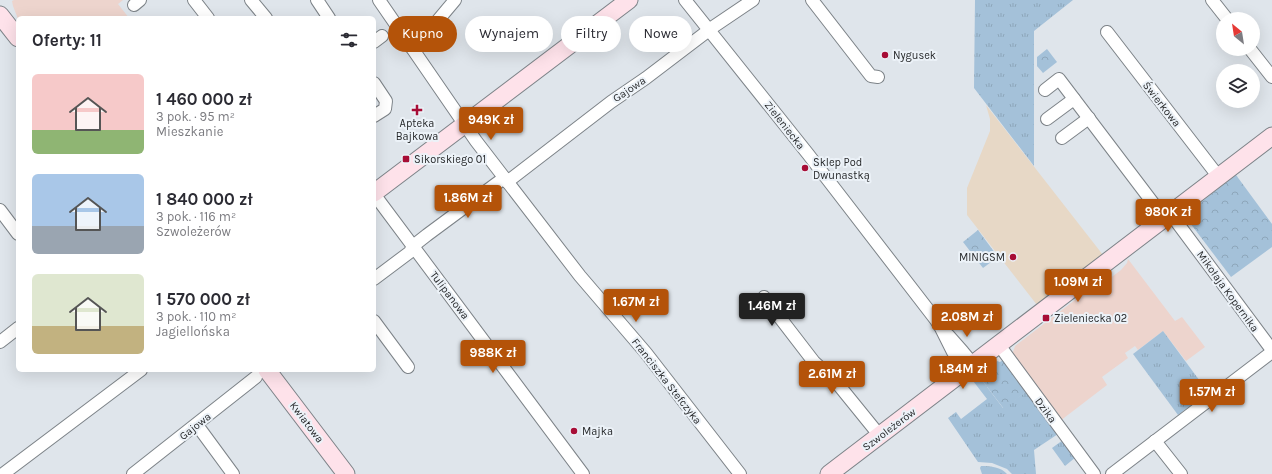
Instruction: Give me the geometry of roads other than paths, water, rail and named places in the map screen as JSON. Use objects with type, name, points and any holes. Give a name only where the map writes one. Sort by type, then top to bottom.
[{"type":"street","points":[[194,0],[206,16]]},
{"type":"street","points":[[251,0],[264,16]]},
{"type":"street","points":[[317,0],[328,16]]},
{"type":"street","name":"Franciszka Stefczyka","points":[[380,0],[391,16]]},
{"type":"street","points":[[442,16],[455,0]]},
{"type":"street","points":[[376,192],[629,0]]},
{"type":"street","name":"Zieleniecka","points":[[685,0],[803,148],[941,328],[953,352],[968,368]]},
{"type":"street","name":"Gajowa","points":[[376,278],[410,252],[413,246],[646,78],[709,30],[753,0]]},
{"type":"street","points":[[812,0],[871,76],[878,77]]},
{"type":"street","points":[[1212,0],[1221,12]]},
{"type":"street","points":[[0,15],[16,35]]},
{"type":"street","name":"Świerkowa","points":[[1107,32],[1218,176]]},
{"type":"street","name":"Franciszka Stefczyka","points":[[415,52],[505,180],[580,276],[646,353],[740,474]]},
{"type":"street","points":[[1256,56],[1272,77]]},
{"type":"street","name":"Mikołaja Kopernika","points":[[1045,90],[1059,79],[1272,351]]},
{"type":"street","points":[[376,86],[386,101],[385,109],[376,115]]},
{"type":"street","points":[[1047,119],[1074,99]]},
{"type":"street","points":[[1062,138],[1089,118]]},
{"type":"street","name":"Szwoleżerów","points":[[829,474],[999,345],[1163,210],[1218,176],[1272,136]]},
{"type":"street","name":"Tulipanowa","points":[[376,197],[583,474]]},
{"type":"street","points":[[0,210],[16,231]]},
{"type":"street","points":[[764,297],[814,362],[837,383],[880,436]]},
{"type":"street","points":[[376,324],[408,367]]},
{"type":"street","points":[[1,339],[16,329]]},
{"type":"street","name":"Dzika","points":[[999,345],[1094,474]]},
{"type":"street","points":[[1112,474],[1272,351]]},
{"type":"street","points":[[4,474],[138,372]]},
{"type":"street","name":"Gajowa","points":[[133,474],[262,373]]},
{"type":"street","name":"Kwiatowa","points":[[262,373],[346,474]]},
{"type":"street","points":[[197,425],[233,474]]},
{"type":"street","points":[[1155,441],[1181,474]]},
{"type":"place","name":"Nygusek","points":[[885,55]]},
{"type":"place","name":"Apteka Bajkowa","points":[[417,110]]},
{"type":"place","name":"Sikorskiego 01","points":[[406,159]]},
{"type":"place","name":"Sklep Pod Dwunastką","points":[[805,168]]},
{"type":"place","name":"MINIGSM","points":[[1013,257]]},
{"type":"place","name":"Zieleniecka 02","points":[[1046,318]]},
{"type":"place","name":"Majka","points":[[574,431]]}]
